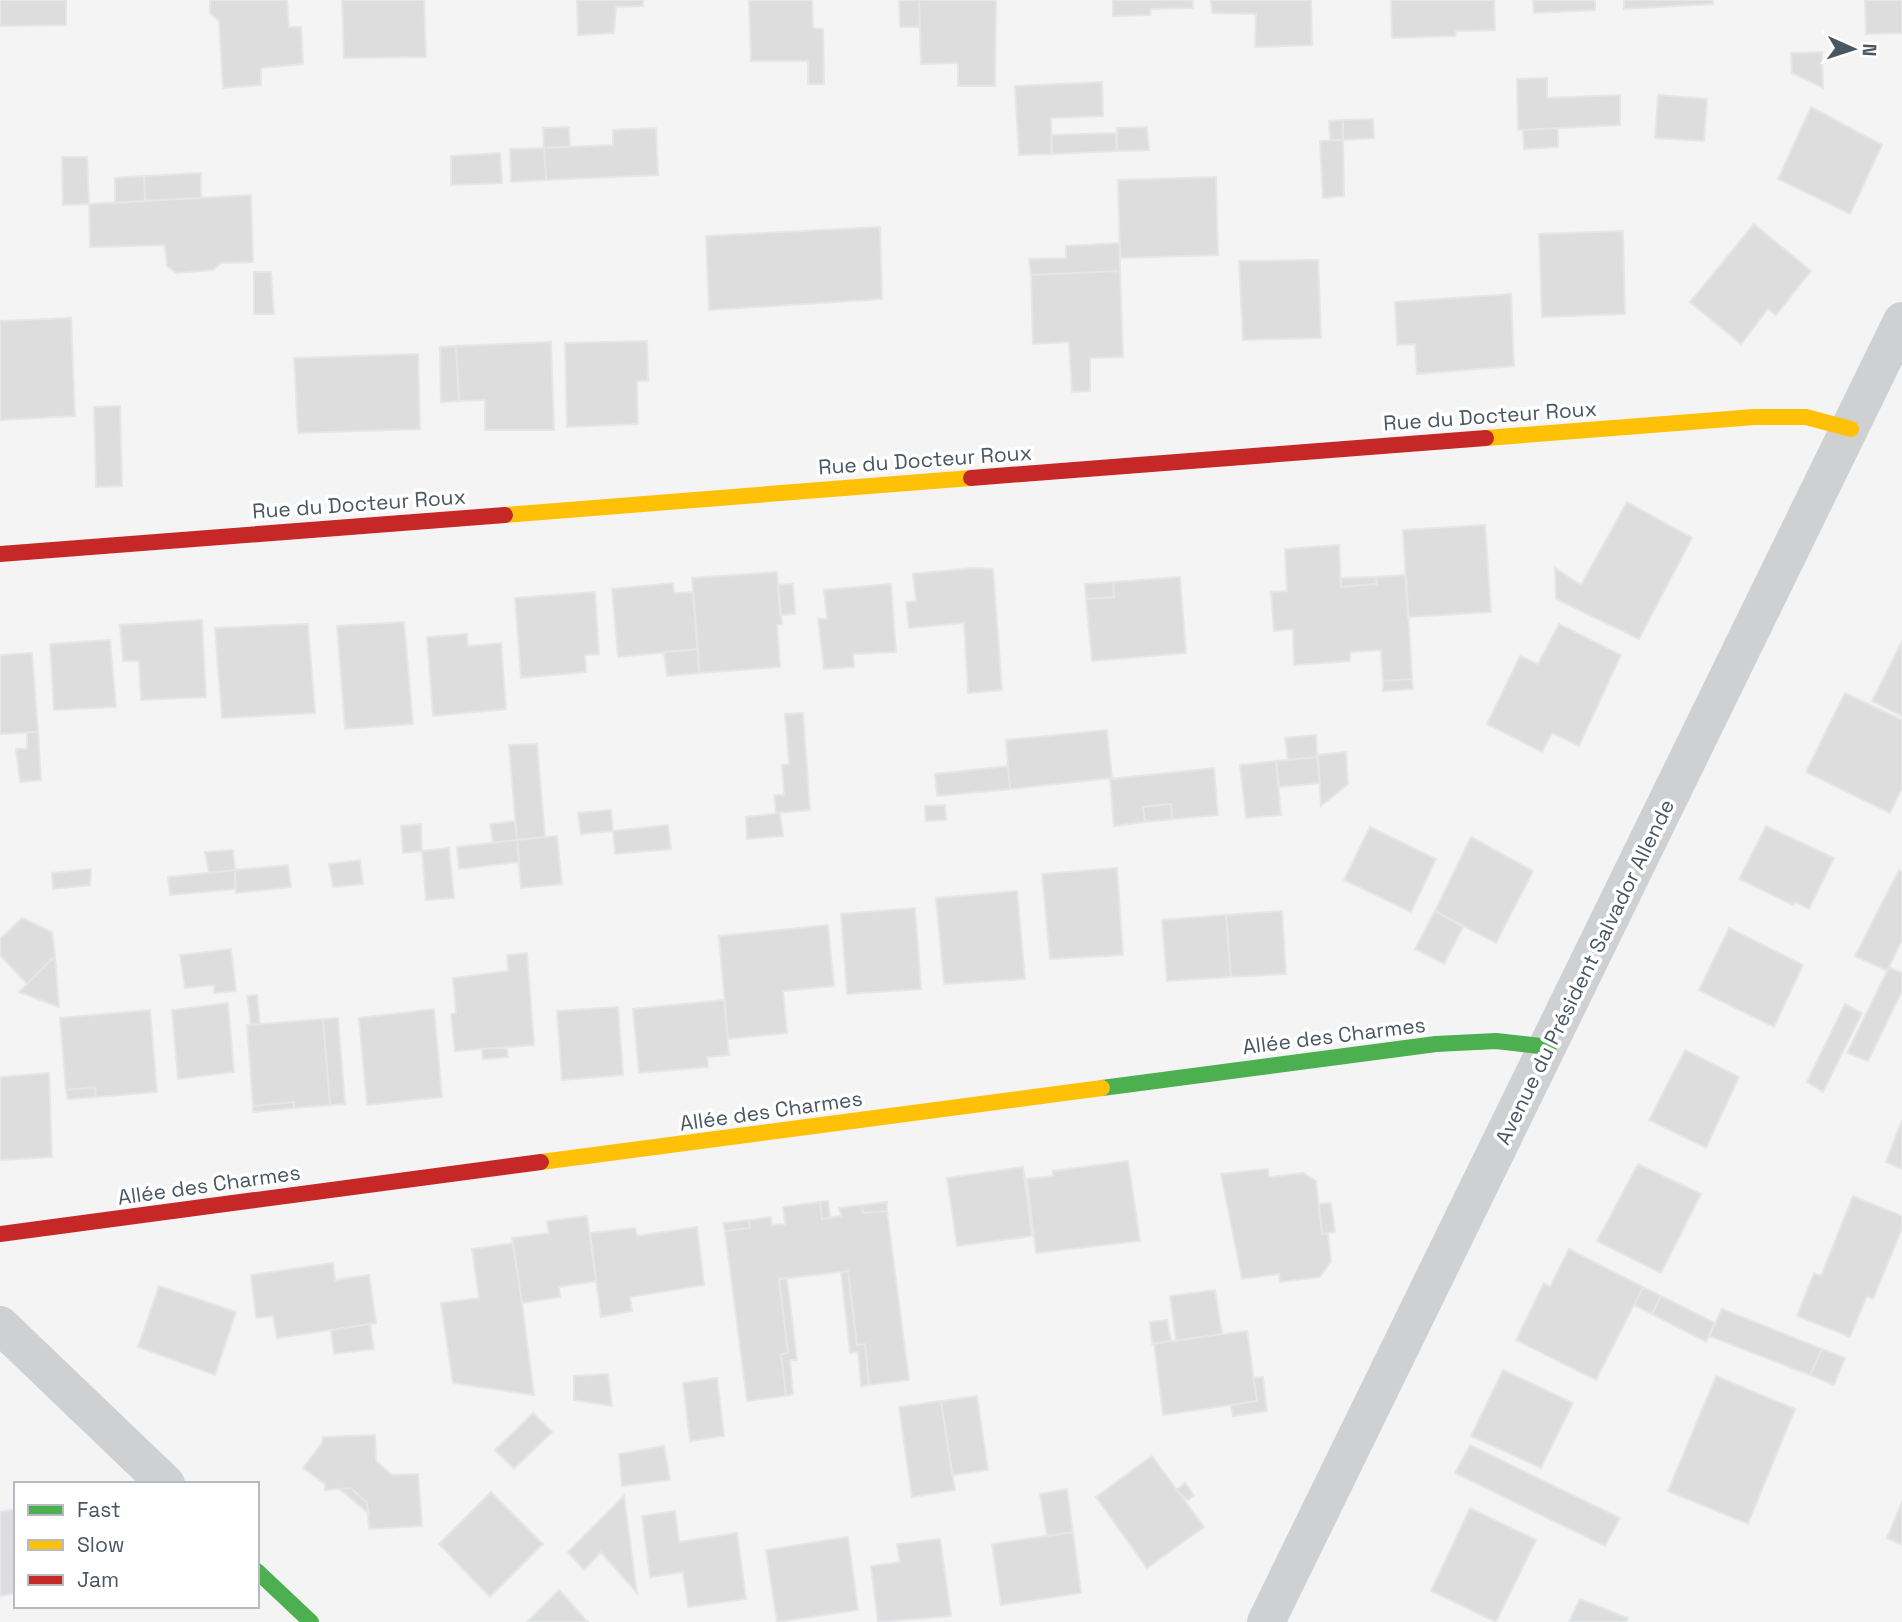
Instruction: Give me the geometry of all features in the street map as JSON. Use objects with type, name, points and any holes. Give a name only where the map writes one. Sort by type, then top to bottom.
[{"type":"street","name":"Avenue du Président Salvador Allende","points":[[1266,1622],[1902,321]]},
{"type":"street","name":"Rue du Docteur Roux","points":[[0,554],[1754,417],[1806,417],[1851,429]]},
{"type":"street","name":"Allée des Charmes","points":[[0,1234],[1436,1044],[1496,1041],[1549,1047]]},
{"type":"street","points":[[0,1325],[164,1482]]},
{"type":"street","points":[[259,1572],[311,1622]]},
{"type":"building","points":[[0,0],[66,0],[66,25],[0,26]]},
{"type":"building","points":[[210,0],[287,0],[289,27],[301,27],[303,64],[261,68],[261,85],[223,88],[219,21],[210,13]]},
{"type":"building","points":[[342,0],[424,0],[426,57],[344,58]]},
{"type":"building","points":[[577,0],[643,0],[643,6],[616,7],[614,33],[578,35]]},
{"type":"building","points":[[749,0],[812,0],[813,28],[823,29],[824,84],[808,84],[808,61],[751,61]]},
{"type":"building","points":[[899,0],[919,0],[920,27],[900,27]]},
{"type":"building","points":[[919,0],[996,0],[995,86],[958,86],[958,63],[921,64]]},
{"type":"building","points":[[1113,0],[1193,0],[1193,8],[1151,9],[1150,15],[1113,16]]},
{"type":"building","points":[[1211,0],[1311,0],[1312,45],[1255,47],[1256,14],[1212,13]]},
{"type":"building","points":[[1391,0],[1494,0],[1495,30],[1456,31],[1455,36],[1392,38]]},
{"type":"building","points":[[1533,0],[1595,0],[1595,10],[1534,13]]},
{"type":"building","points":[[1624,0],[1713,0],[1713,4],[1624,9]]},
{"type":"building","points":[[1865,0],[1902,0],[1902,33],[1866,34]]},
{"type":"building","points":[[1822,52],[1823,88],[1792,73],[1791,53]]},
{"type":"building","points":[[1547,78],[1547,98],[1620,95],[1620,125],[1518,130],[1517,79]]},
{"type":"building","points":[[1102,82],[1103,116],[1051,118],[1052,154],[1019,155],[1015,86]]},
{"type":"building","points":[[1658,95],[1707,99],[1704,141],[1655,138]]},
{"type":"building","points":[[1811,107],[1882,145],[1850,214],[1778,179]]},
{"type":"building","points":[[1373,119],[1374,138],[1343,140],[1343,120]]},
{"type":"building","points":[[1343,120],[1343,140],[1330,140],[1329,121]]},
{"type":"building","points":[[569,127],[570,147],[544,148],[543,128]]},
{"type":"building","points":[[1147,127],[1149,150],[1117,151],[1117,128]]},
{"type":"building","points":[[656,128],[658,175],[546,180],[544,148],[613,145],[613,130]]},
{"type":"building","points":[[1558,128],[1558,147],[1524,149],[1523,130]]},
{"type":"building","points":[[1116,133],[1117,151],[1052,154],[1051,135]]},
{"type":"building","points":[[1343,140],[1344,196],[1323,198],[1320,141]]},
{"type":"building","points":[[544,148],[546,180],[511,182],[510,149]]},
{"type":"building","points":[[500,153],[502,183],[451,185],[451,156]]},
{"type":"building","points":[[62,157],[87,157],[89,204],[63,205]]},
{"type":"building","points":[[201,173],[201,198],[145,201],[144,176]]},
{"type":"building","points":[[144,176],[145,201],[115,203],[115,178]]},
{"type":"building","points":[[1216,177],[1218,255],[1120,258],[1118,180]]},
{"type":"building","points":[[251,195],[253,262],[221,263],[213,270],[176,273],[167,266],[165,245],[90,247],[89,204]]},
{"type":"building","points":[[1754,224],[1811,271],[1776,315],[1768,309],[1741,344],[1690,302]]},
{"type":"building","points":[[880,227],[882,299],[709,310],[706,236]]},
{"type":"building","points":[[1623,231],[1625,314],[1542,317],[1539,234]]},
{"type":"building","points":[[1120,243],[1120,271],[1031,275],[1029,259],[1066,258],[1066,246]]},
{"type":"building","points":[[1318,260],[1321,338],[1243,340],[1239,261]]},
{"type":"building","points":[[1120,271],[1123,357],[1090,358],[1090,391],[1072,392],[1069,342],[1033,344],[1031,275]]},
{"type":"building","points":[[254,272],[271,272],[274,314],[254,314]]},
{"type":"building","points":[[1511,294],[1514,366],[1417,374],[1415,344],[1397,345],[1395,302]]},
{"type":"building","points":[[71,318],[75,416],[0,420],[0,321]]},
{"type":"building","points":[[647,341],[648,381],[637,381],[638,424],[567,427],[565,343]]},
{"type":"building","points":[[551,342],[554,430],[485,430],[485,400],[459,401],[456,346]]},
{"type":"building","points":[[456,346],[459,401],[441,402],[440,347]]},
{"type":"building","points":[[418,354],[420,429],[298,433],[294,358]]},
{"type":"building","points":[[120,406],[122,486],[96,487],[94,407]]},
{"type":"building","points":[[1627,502],[1692,538],[1639,639],[1556,599],[1555,568],[1581,585]]},
{"type":"building","points":[[1485,525],[1491,612],[1408,617],[1403,530]]},
{"type":"building","points":[[1339,545],[1341,587],[1377,584],[1376,577],[1406,575],[1412,679],[1383,681],[1381,650],[1350,652],[1350,661],[1294,665],[1293,629],[1274,631],[1271,592],[1287,591],[1285,549]]},
{"type":"building","points":[[973,568],[993,569],[1002,690],[968,693],[964,623],[909,628],[906,602],[916,601],[913,574]]},
{"type":"building","points":[[777,572],[782,624],[777,625],[780,667],[699,673],[692,578]]},
{"type":"building","points":[[1180,577],[1186,653],[1092,661],[1086,599],[1114,597],[1113,582]]},
{"type":"building","points":[[1376,577],[1377,584],[1341,587],[1341,578]]},
{"type":"building","points":[[1113,582],[1114,597],[1086,599],[1085,584]]},
{"type":"building","points":[[673,583],[674,593],[693,592],[698,649],[618,657],[612,589]]},
{"type":"building","points":[[793,584],[795,614],[780,615],[778,585]]},
{"type":"building","points":[[891,584],[896,652],[853,654],[854,667],[824,669],[818,619],[827,619],[824,590]]},
{"type":"building","points":[[595,592],[599,654],[585,655],[586,672],[521,678],[515,598]]},
{"type":"building","points":[[202,620],[206,697],[141,700],[139,661],[123,661],[120,625]]},
{"type":"building","points":[[404,622],[413,724],[345,729],[337,626]]},
{"type":"building","points":[[308,624],[315,713],[222,718],[215,628]]},
{"type":"building","points":[[1559,624],[1621,655],[1579,746],[1552,733],[1542,752],[1487,724],[1520,656],[1538,664]]},
{"type":"building","points":[[467,634],[468,646],[501,643],[506,709],[433,716],[427,637]]},
{"type":"building","points":[[110,640],[116,707],[54,710],[50,644]]},
{"type":"building","points":[[1902,641],[1902,716],[1872,701]]},
{"type":"building","points":[[698,649],[699,673],[667,676],[664,652]]},
{"type":"building","points":[[32,653],[38,732],[0,734],[0,655]]},
{"type":"building","points":[[1412,679],[1413,689],[1383,691],[1383,681]]},
{"type":"building","points":[[1845,693],[1902,720],[1902,788],[1890,813],[1806,772]]},
{"type":"building","points":[[803,713],[810,810],[776,813],[774,795],[784,795],[782,765],[789,764],[785,714]]},
{"type":"building","points":[[1107,730],[1112,778],[1010,789],[1006,740]]},
{"type":"building","points":[[27,732],[38,732],[41,780],[20,782],[16,749],[27,749]]},
{"type":"building","points":[[1316,735],[1317,757],[1288,760],[1285,738]]},
{"type":"building","points":[[537,744],[545,837],[517,840],[509,745]]},
{"type":"building","points":[[1346,752],[1348,784],[1321,806],[1318,755]]},
{"type":"building","points":[[1317,757],[1320,783],[1279,787],[1276,761]]},
{"type":"building","points":[[1276,761],[1281,815],[1246,818],[1240,765]]},
{"type":"building","points":[[1008,766],[1010,789],[937,796],[935,774]]},
{"type":"building","points":[[1214,768],[1218,815],[1172,819],[1171,804],[1143,807],[1145,822],[1114,826],[1110,779]]},
{"type":"building","points":[[1171,804],[1172,819],[1145,822],[1143,807]]},
{"type":"building","points":[[945,805],[946,820],[926,821],[925,806]]},
{"type":"building","points":[[611,810],[613,831],[581,834],[578,813]]},
{"type":"building","points":[[780,813],[783,836],[747,839],[746,817]]},
{"type":"building","points":[[515,821],[517,840],[493,843],[490,824]]},
{"type":"building","points":[[421,824],[422,851],[403,853],[401,826]]},
{"type":"building","points":[[668,825],[671,849],[615,854],[613,831]]},
{"type":"building","points":[[1766,826],[1834,858],[1809,909],[1795,902],[1793,905],[1739,879]]},
{"type":"building","points":[[1370,827],[1436,859],[1411,912],[1344,880]]},
{"type":"building","points":[[557,836],[562,884],[521,888],[517,840]]},
{"type":"building","points":[[1471,837],[1533,871],[1496,943],[1435,911]]},
{"type":"building","points":[[517,840],[519,862],[459,869],[457,847]]},
{"type":"building","points":[[449,848],[454,898],[426,900],[422,851]]},
{"type":"building","points":[[233,850],[235,870],[209,873],[205,852]]},
{"type":"building","points":[[360,860],[363,884],[333,887],[329,864]]},
{"type":"building","points":[[288,865],[291,887],[236,893],[235,870]]},
{"type":"building","points":[[1117,868],[1123,955],[1050,959],[1042,874]]},
{"type":"building","points":[[91,869],[90,885],[53,889],[52,873]]},
{"type":"building","points":[[235,870],[235,889],[170,895],[168,877]]},
{"type":"building","points":[[1899,870],[1902,872],[1902,940],[1887,971],[1855,956]]},
{"type":"building","points":[[1017,891],[1025,979],[944,984],[936,898]]},
{"type":"building","points":[[915,908],[921,989],[847,994],[841,914]]},
{"type":"building","points":[[1282,911],[1286,974],[1231,977],[1226,915]]},
{"type":"building","points":[[1435,911],[1463,927],[1444,964],[1415,949]]},
{"type":"building","points":[[1226,915],[1231,977],[1167,981],[1162,920]]},
{"type":"building","points":[[22,918],[52,932],[55,956],[27,984],[0,955],[0,939]]},
{"type":"building","points":[[828,925],[834,986],[783,991],[787,1033],[728,1039],[719,936]]},
{"type":"building","points":[[1729,928],[1803,965],[1774,1027],[1699,990]]},
{"type":"building","points":[[231,949],[236,991],[214,993],[214,985],[185,988],[180,955]]},
{"type":"building","points":[[527,953],[534,1045],[455,1051],[451,1014],[456,1013],[453,978],[508,971],[507,955]]},
{"type":"building","points":[[55,956],[59,1007],[19,992]]},
{"type":"building","points":[[1889,967],[1902,973],[1902,991],[1868,1061],[1847,1053]]},
{"type":"building","points":[[257,995],[260,1024],[251,1025],[247,996]]},
{"type":"building","points":[[724,1000],[729,1055],[707,1057],[708,1067],[639,1073],[633,1009]]},
{"type":"building","points":[[228,1003],[234,1072],[178,1079],[172,1010]]},
{"type":"building","points":[[1845,1004],[1862,1013],[1823,1092],[1807,1082]]},
{"type":"building","points":[[618,1007],[623,1075],[562,1080],[557,1011]]},
{"type":"building","points":[[434,1009],[442,1097],[367,1105],[359,1018]]},
{"type":"building","points":[[150,1010],[157,1092],[96,1097],[95,1087],[66,1090],[60,1018]]},
{"type":"building","points":[[338,1018],[345,1104],[330,1105],[323,1019]]},
{"type":"building","points":[[323,1019],[330,1105],[294,1108],[294,1102],[253,1106],[247,1025]]},
{"type":"building","points":[[507,1047],[508,1057],[483,1059],[482,1049]]},
{"type":"building","points":[[1685,1050],[1739,1077],[1706,1148],[1649,1120]]},
{"type":"building","points":[[49,1073],[52,1157],[0,1160],[0,1077]]},
{"type":"building","points":[[95,1087],[96,1097],[68,1099],[66,1090]]},
{"type":"building","points":[[294,1102],[294,1108],[253,1112],[253,1106]]},
{"type":"building","points":[[1902,1120],[1902,1169],[1886,1162]]},
{"type":"building","points":[[1128,1161],[1140,1241],[1036,1253],[1027,1179],[1053,1176],[1053,1171]]},
{"type":"building","points":[[1638,1164],[1701,1194],[1661,1273],[1597,1241]]},
{"type":"building","points":[[1023,1167],[1032,1236],[957,1246],[947,1178]]},
{"type":"building","points":[[1268,1169],[1269,1177],[1303,1173],[1316,1181],[1322,1234],[1328,1234],[1331,1261],[1320,1277],[1280,1282],[1279,1274],[1242,1279],[1221,1174]]},
{"type":"building","points":[[1853,1196],[1902,1216],[1902,1229],[1873,1299],[1867,1296],[1850,1337],[1797,1316],[1814,1273],[1821,1276]]},
{"type":"building","points":[[828,1201],[830,1218],[822,1219],[820,1202]]},
{"type":"building","points":[[820,1202],[822,1219],[841,1216],[839,1208],[862,1205],[863,1213],[887,1211],[909,1380],[869,1385],[865,1344],[857,1345],[848,1271],[779,1279],[788,1353],[781,1354],[786,1396],[747,1401],[725,1231],[750,1228],[749,1220],[771,1217],[772,1225],[785,1224],[783,1207]]},
{"type":"building","points":[[887,1202],[887,1211],[863,1213],[862,1205]]},
{"type":"building","points":[[1331,1203],[1335,1232],[1322,1234],[1319,1204]]},
{"type":"building","points":[[587,1216],[596,1281],[559,1287],[560,1297],[522,1303],[512,1238],[549,1233],[547,1221]]},
{"type":"building","points":[[749,1220],[750,1228],[725,1231],[723,1223]]},
{"type":"building","points":[[697,1227],[704,1285],[630,1297],[632,1311],[601,1317],[590,1233],[635,1228],[637,1236]]},
{"type":"building","points":[[513,1243],[534,1395],[453,1383],[441,1303],[479,1298],[472,1249]]},
{"type":"building","points":[[1569,1249],[1643,1287],[1596,1380],[1516,1340],[1544,1283],[1550,1287]]},
{"type":"building","points":[[333,1263],[335,1280],[369,1275],[376,1323],[277,1338],[273,1316],[256,1318],[251,1275]]},
{"type":"building","points":[[848,1271],[857,1345],[865,1344],[869,1385],[861,1386],[858,1352],[850,1353],[841,1272]]},
{"type":"building","points":[[779,1279],[787,1279],[797,1360],[790,1360],[793,1394],[786,1396],[781,1354],[788,1353]]},
{"type":"building","points":[[159,1286],[236,1312],[215,1375],[138,1347]]},
{"type":"building","points":[[1643,1287],[1661,1296],[1652,1314],[1634,1305]]},
{"type":"building","points":[[1215,1290],[1222,1334],[1176,1341],[1170,1296]]},
{"type":"building","points":[[1661,1296],[1715,1323],[1706,1342],[1652,1314]]},
{"type":"building","points":[[1722,1309],[1822,1349],[1810,1375],[1709,1336]]},
{"type":"building","points":[[1167,1320],[1171,1341],[1152,1344],[1150,1322]]},
{"type":"building","points":[[370,1324],[374,1349],[334,1354],[331,1330]]},
{"type":"building","points":[[1247,1331],[1257,1401],[1163,1415],[1154,1343]]},
{"type":"building","points":[[1822,1349],[1845,1358],[1834,1385],[1810,1375]]},
{"type":"building","points":[[1503,1370],[1573,1403],[1541,1468],[1471,1436]]},
{"type":"building","points":[[608,1374],[612,1406],[574,1400],[574,1376]]},
{"type":"building","points":[[1716,1376],[1795,1409],[1748,1524],[1668,1491]]},
{"type":"building","points":[[1263,1377],[1267,1411],[1233,1416],[1231,1405],[1257,1401],[1253,1378]]},
{"type":"building","points":[[717,1378],[724,1436],[690,1441],[683,1383]]},
{"type":"building","points":[[977,1396],[988,1470],[952,1475],[941,1401]]},
{"type":"building","points":[[941,1401],[955,1490],[912,1497],[899,1407]]},
{"type":"building","points":[[533,1413],[552,1432],[514,1469],[495,1450]]},
{"type":"building","points":[[375,1435],[376,1461],[392,1475],[418,1474],[422,1526],[369,1529],[367,1503],[351,1488],[325,1490],[325,1484],[303,1468],[322,1443],[323,1437]]},
{"type":"building","points":[[1470,1445],[1620,1518],[1605,1546],[1455,1473]]},
{"type":"building","points":[[664,1446],[670,1480],[622,1486],[619,1454]]},
{"type":"building","points":[[1152,1456],[1204,1527],[1147,1568],[1096,1497]]},
{"type":"building","points":[[1185,1483],[1194,1495],[1188,1500],[1176,1490]]},
{"type":"building","points":[[351,1488],[367,1503],[369,1514],[340,1489]]},
{"type":"building","points":[[1067,1489],[1073,1532],[1047,1536],[1040,1494]]},
{"type":"building","points":[[491,1492],[543,1544],[490,1597],[439,1544]]},
{"type":"building","points":[[624,1496],[637,1593],[601,1552],[584,1570],[568,1552]]},
{"type":"building","points":[[1902,1502],[1902,1545],[1887,1538]]},
{"type":"building","points":[[1470,1508],[1536,1540],[1496,1622],[1431,1591]]},
{"type":"building","points":[[14,1509],[14,1593],[0,1596],[0,1512]]},
{"type":"building","points":[[675,1511],[679,1542],[737,1533],[746,1599],[688,1607],[683,1572],[650,1577],[642,1516]]},
{"type":"building","points":[[1073,1532],[1081,1593],[1001,1605],[992,1544]]},
{"type":"building","points":[[848,1537],[858,1610],[777,1622],[766,1550]]},
{"type":"building","points":[[940,1539],[951,1616],[878,1622],[871,1566],[900,1562],[897,1544]]},
{"type":"building","points":[[559,1590],[588,1622],[527,1622]]},
{"type":"building","points":[[1580,1599],[1628,1618],[1626,1622],[1569,1622]]},
{"type":"traffic: fast","points":[[1102,1088],[1436,1044],[1496,1041],[1549,1047]]},
{"type":"traffic: fast","points":[[259,1573],[311,1622]]},
{"type":"traffic: slow","points":[[1486,438],[1754,417],[1806,417],[1851,429]]},
{"type":"traffic: slow","points":[[505,515],[971,478]]},
{"type":"traffic: slow","points":[[541,1162],[1102,1088]]},
{"type":"traffic: jam","points":[[971,478],[1486,438]]},
{"type":"traffic: jam","points":[[0,554],[505,515]]},
{"type":"traffic: jam","points":[[0,1234],[541,1162]]}]
